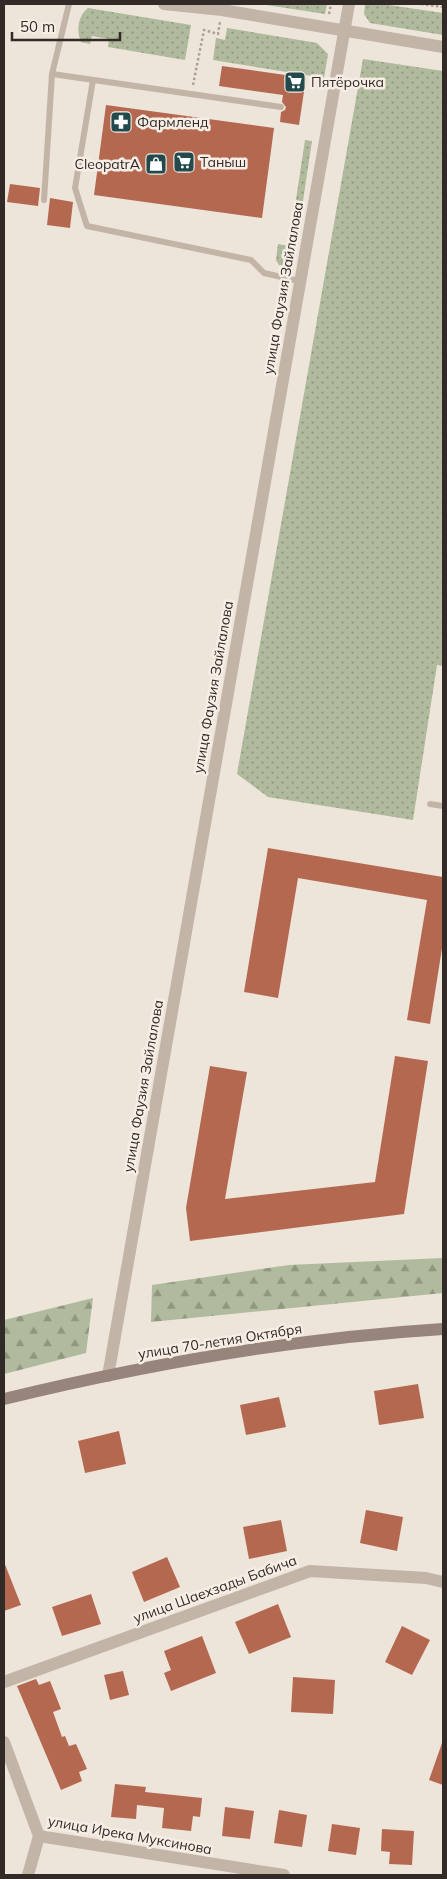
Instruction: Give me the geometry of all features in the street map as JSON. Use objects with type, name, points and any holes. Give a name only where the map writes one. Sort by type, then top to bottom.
[{"type":"main road","name":"улица 70-летия Октября","points":[[4,1399],[202,1358],[377,1333],[443,1329]]},
{"type":"street","points":[[164,4],[222,10],[443,47]]},
{"type":"street","name":"улица Фаузия Зайлалова","points":[[108,1376],[349,4]]},
{"type":"street","name":"улица Шаехзады Бабича","points":[[4,1682],[310,1570],[426,1578],[443,1582]]},
{"type":"street","name":"улица Ирека Муксинова","points":[[4,1742],[39,1836],[284,1875]]},
{"type":"street","points":[[28,1875],[39,1836]]},
{"type":"lane","points":[[44,200],[52,74],[69,4]]},
{"type":"lane","points":[[52,74],[281,107]]},
{"type":"lane","points":[[93,80],[75,188],[87,226],[251,260],[264,272],[299,281]]},
{"type":"lane","points":[[430,804],[443,806]]},
{"type":"path","points":[[421,4],[443,7]]},
{"type":"path","points":[[191,94],[204,30],[218,34],[222,10]]},
{"type":"green space","points":[[260,4],[327,4],[325,14]]},
{"type":"green space","points":[[365,4],[382,4],[443,13],[443,35],[370,23],[364,14]]},
{"type":"green space","points":[[88,8],[191,25],[185,60],[108,47],[109,39],[92,36],[90,44],[81,42],[79,33],[80,19]]},
{"type":"green space","points":[[227,28],[317,43],[328,54],[324,78],[213,60],[216,38],[225,40]]},
{"type":"green space","points":[[363,59],[443,71],[443,666],[437,665],[413,820],[268,797],[237,774]]},
{"type":"green space","points":[[305,140],[312,141],[293,267],[279,265],[276,260],[278,244],[289,246]]},
{"type":"green space","points":[[443,1258],[443,1293],[151,1322],[152,1285],[289,1265]]},
{"type":"green space","points":[[93,1298],[86,1353],[4,1374],[4,1320]]},
{"type":"building","points":[[222,66],[306,78],[299,125],[280,122],[281,112],[286,107],[282,102],[283,95],[219,86]]},
{"type":"building","name":"Таныш","points":[[106,105],[274,128],[262,218],[94,195]]},
{"type":"building","points":[[10,184],[40,188],[38,206],[7,202]]},
{"type":"building","points":[[50,198],[73,202],[70,228],[47,225]]},
{"type":"building","points":[[268,848],[443,877],[443,942],[430,1024],[407,1020],[427,900],[298,878],[278,998],[244,992]]},
{"type":"building","points":[[395,1056],[428,1061],[404,1214],[190,1241],[186,1208],[210,1066],[247,1072],[225,1199],[375,1182]]},
{"type":"building","points":[[418,1384],[424,1418],[379,1425],[374,1391]]},
{"type":"building","points":[[279,1397],[286,1427],[246,1435],[240,1405]]},
{"type":"building","points":[[119,1431],[126,1464],[85,1473],[78,1441]]},
{"type":"building","points":[[366,1510],[403,1517],[397,1551],[360,1543]]},
{"type":"building","points":[[281,1520],[287,1551],[249,1559],[243,1527]]},
{"type":"building","points":[[167,1557],[180,1587],[144,1602],[132,1572]]},
{"type":"building","points":[[4,1562],[21,1605],[4,1611]]},
{"type":"building","points":[[91,1594],[101,1624],[62,1636],[52,1607]]},
{"type":"building","points":[[278,1604],[291,1637],[249,1654],[235,1622]]},
{"type":"building","points":[[402,1626],[430,1640],[412,1675],[385,1662]]},
{"type":"building","points":[[202,1636],[216,1673],[171,1691],[164,1673],[171,1670],[164,1651]]},
{"type":"building","points":[[123,1671],[129,1695],[110,1700],[104,1675]]},
{"type":"building","points":[[293,1677],[335,1680],[333,1714],[291,1712]]},
{"type":"building","points":[[36,1679],[39,1685],[50,1681],[61,1709],[53,1712],[62,1737],[65,1736],[69,1746],[76,1744],[87,1769],[79,1772],[82,1781],[61,1790],[17,1686]]},
{"type":"building","points":[[443,1744],[443,1785],[429,1780]]},
{"type":"building","points":[[115,1784],[146,1787],[145,1792],[202,1798],[200,1817],[193,1816],[191,1831],[162,1828],[164,1808],[137,1805],[136,1819],[111,1817]]},
{"type":"building","points":[[225,1807],[254,1811],[250,1839],[222,1836]]},
{"type":"building","points":[[279,1810],[307,1815],[302,1847],[274,1843]]},
{"type":"building","points":[[332,1824],[360,1828],[356,1855],[328,1851]]},
{"type":"building","points":[[382,1829],[414,1831],[412,1865],[389,1864],[390,1852],[381,1851]]},
{"type":"place","name":"Пятёрочка","points":[[295,82]]},
{"type":"place","name":"Фармленд","points":[[121,122]]},
{"type":"place","name":"Таныш","points":[[184,162]]},
{"type":"place","name":"CleopatrA","points":[[156,164]]}]
